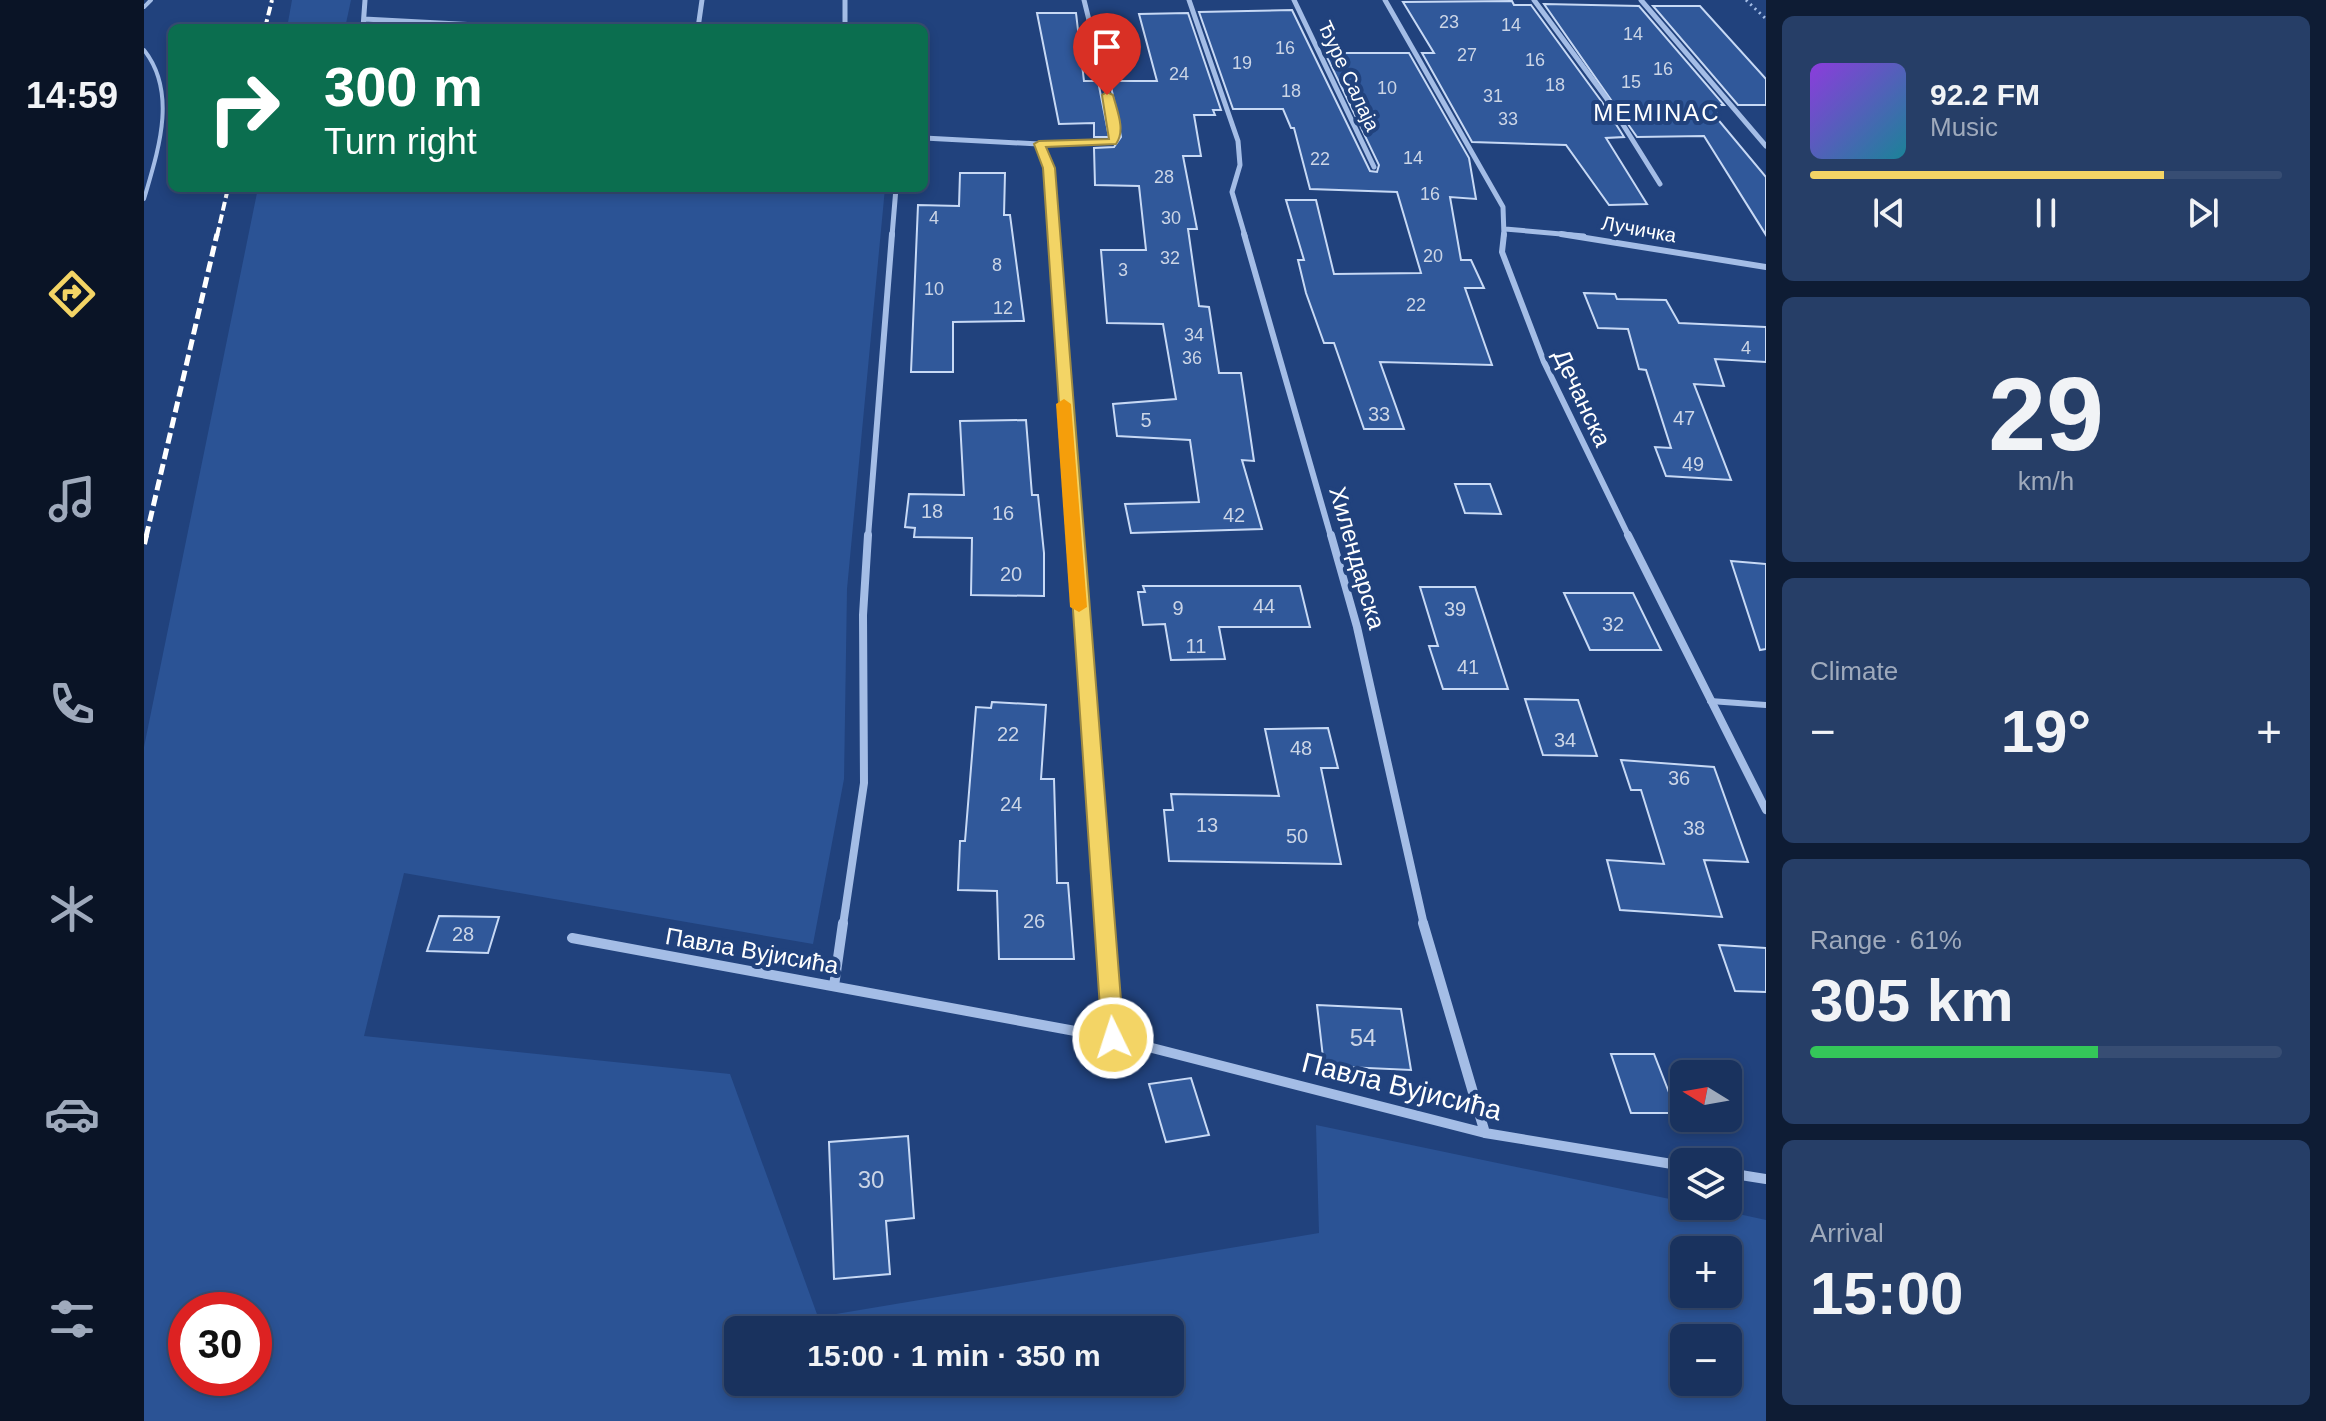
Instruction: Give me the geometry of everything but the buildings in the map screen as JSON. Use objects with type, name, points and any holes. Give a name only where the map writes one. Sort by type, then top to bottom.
[{"type":"street","points":[[363,24],[365,0]]},
{"type":"street","points":[[699,24],[702,0]]},
{"type":"street","points":[[845,0],[845,24]]},
{"type":"street","points":[[928,138],[1039,144],[1112,142],[1116,136],[1084,0]]},
{"type":"street","name":"Хилендарска","points":[[1189,0],[1238,141],[1240,165],[1232,192],[1357,627],[1418,904],[1485,1133]]},
{"type":"street","name":"Ђуре Салаја","points":[[1294,0],[1374,167]]},
{"type":"street","name":"Дечанска","points":[[1385,0],[1503,207],[1505,229],[1502,252],[1506,270],[1544,362],[1709,701],[1766,810]]},
{"type":"street","points":[[1534,0],[1607,99],[1660,184]]},
{"type":"street","points":[[1641,0],[1766,146]]},
{"type":"street","points":[[364,19],[457,24]]},
{"type":"street","points":[[1039,144],[1049,168],[1113,1038]]},
{"type":"street","points":[[834,986],[864,783],[863,615],[874,428],[896,192]]},
{"type":"street","name":"Лучичка","points":[[1505,229],[1597,237],[1766,267]]},
{"type":"street","name":"Павла Вујисића","points":[[572,938],[1113,1038],[1485,1133],[1670,1164]]},
{"type":"street","points":[[1742,1175],[1766,1179]]},
{"type":"lane","points":[[144,7],[151,0]]},
{"type":"lane","points":[[144,50],[155,59],[163,93],[161,139],[144,199]]},
{"type":"lane","points":[[1709,701],[1766,705]]},
{"type":"path","points":[[1746,0],[1766,19]]},
{"type":"shaded area","points":[[292,0],[351,0],[346,24],[288,24]]},
{"type":"shaded area","points":[[257,192],[885,192],[847,589],[844,779],[813,944],[404,873],[364,1036],[730,1074],[818,1316],[724,1316],[724,1396],[1184,1396],[1184,1316],[824,1316],[1319,1233],[1316,1125],[1670,1199],[1670,1220],[1742,1220],[1742,1215],[1766,1220],[1766,1421],[144,1421],[144,747]]},
{"type":"railway","points":[[266,24],[272,0]]},
{"type":"railway","points":[[217,236],[227,192]]},
{"type":"railway","points":[[146,537],[217,234]]},
{"type":"railway","points":[[144,544],[146,535]]},
{"type":"slow traffic","points":[[1064,404],[1079,607]]},
{"type":"district","name":"MEMINAC","points":[[1657,113]]},
{"type":"route","points":[[1107,95],[1115,125],[1116,136],[1112,142],[1039,144],[1049,168],[1057,314],[1113,1038]]}]
